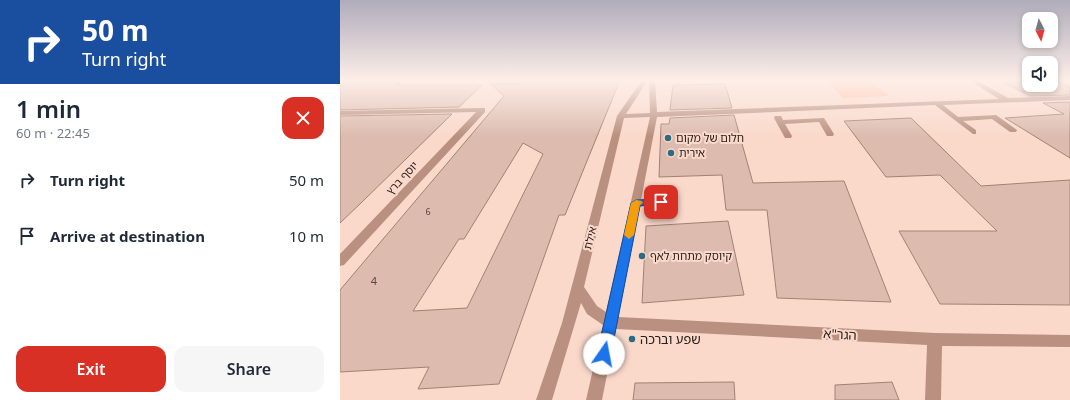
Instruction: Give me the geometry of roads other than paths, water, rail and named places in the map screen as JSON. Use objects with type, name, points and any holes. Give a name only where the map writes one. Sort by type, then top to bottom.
[{"type":"street","name":"אילת","points":[[544,400],[569,323],[622,116],[633,99]]},
{"type":"street","points":[[594,400],[654,116],[653,99]]},
{"type":"street","points":[[1003,99],[1007,101]]},
{"type":"street","points":[[622,116],[654,116],[1056,99]]},
{"type":"street","points":[[937,104],[973,132]]},
{"type":"street","name":"יוסף ברץ","points":[[340,112],[482,110],[340,262]]},
{"type":"street","points":[[774,110],[788,136]]},
{"type":"street","points":[[956,119],[993,117],[1013,130]]},
{"type":"street","points":[[781,122],[821,120],[830,134]]},
{"type":"street","points":[[636,203],[661,202]]},
{"type":"street","points":[[578,288],[592,310],[611,323]]},
{"type":"street","name":"הגר\"א","points":[[611,323],[935,339],[1070,341]]},
{"type":"street","points":[[934,400],[932,398],[935,339]]},
{"type":"place","name":"חלום של מקום","points":[[668,138]]},
{"type":"place","name":"אירית","points":[[671,153]]},
{"type":"place","name":"קיוסק מתחת לאף","points":[[642,256]]},
{"type":"place","name":"שפע וברכה","points":[[632,339]]}]
